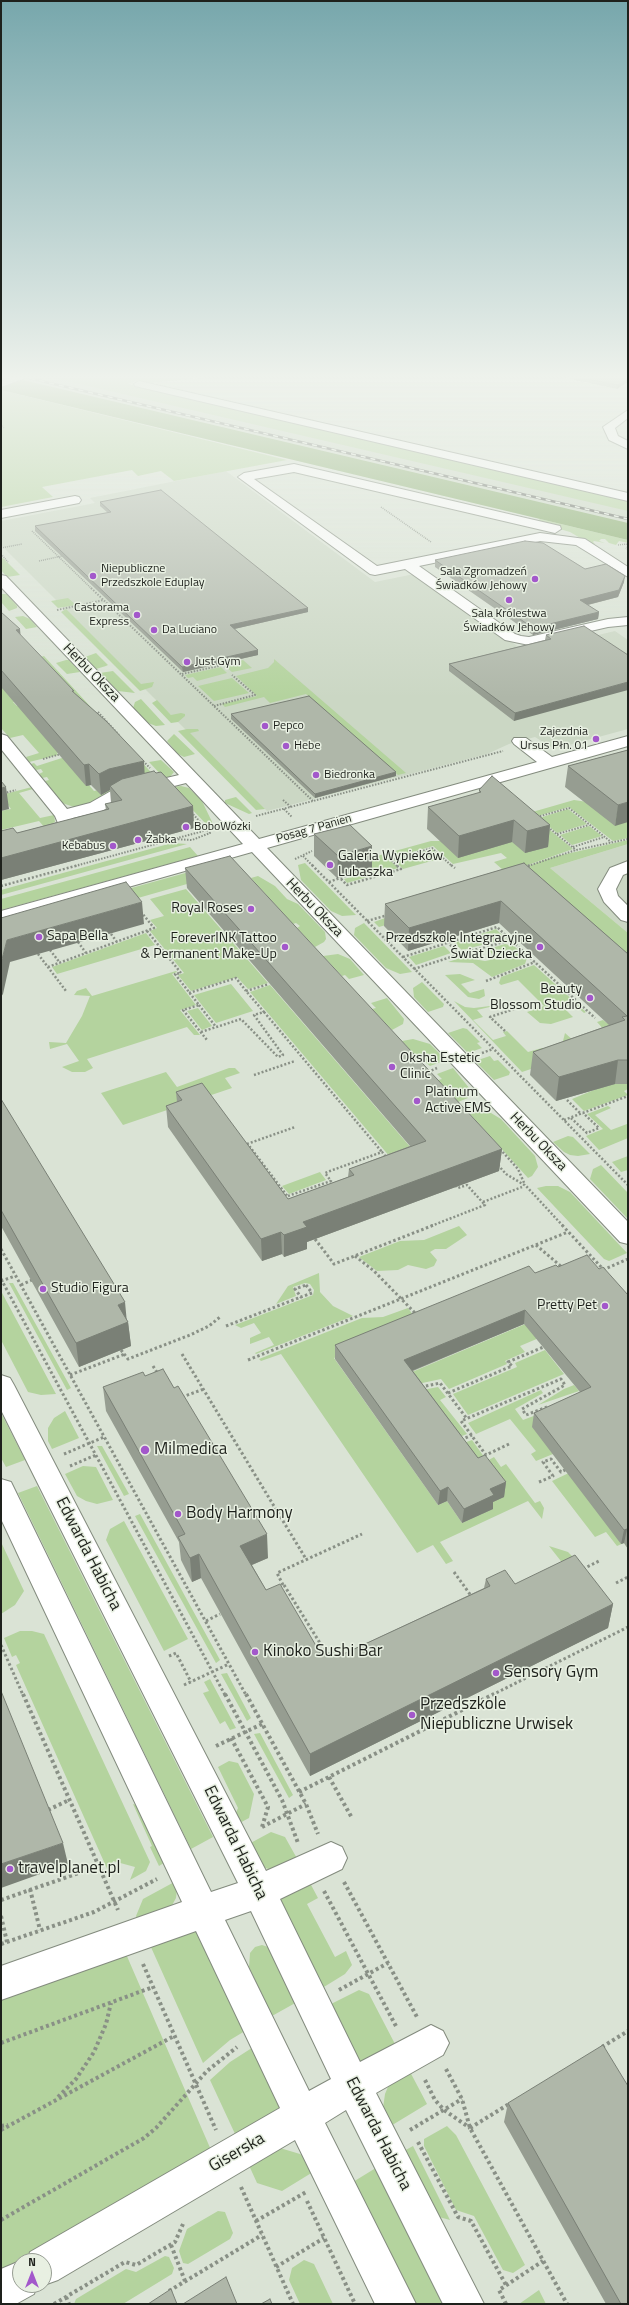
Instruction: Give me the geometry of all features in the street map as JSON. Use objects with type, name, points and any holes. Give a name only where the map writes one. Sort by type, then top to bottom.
[{"type":"street","points":[[253,484],[374,571],[531,537],[553,538],[580,542]]},
{"type":"street","points":[[360,484],[566,533],[628,573]]},
{"type":"street","points":[[570,484],[628,497]]},
{"type":"street","points":[[1,514],[75,500]]},
{"type":"street","points":[[407,564],[510,637],[520,640],[529,641],[608,623],[628,621]]},
{"type":"street","name":"Herbu Oksza","points":[[1,579],[628,1236]]},
{"type":"street","points":[[1,739],[63,815],[68,826],[1,844]]},
{"type":"street","name":"Posag 7 Panien","points":[[1,917],[628,741]]},
{"type":"street","points":[[523,743],[549,763]]},
{"type":"street","points":[[63,815],[96,807],[117,795],[190,777]]},
{"type":"street","points":[[628,866],[616,872],[607,889],[612,901],[628,916]]},
{"type":"street","name":"Edwarda Habicha","points":[[1,1384],[226,1823],[353,2086],[464,2304]]},
{"type":"street","points":[[1,1490],[203,1912],[302,2116],[396,2304]]},
{"type":"street","points":[[1,1984],[259,1892],[328,1864]]},
{"type":"street","name":"Giserska","points":[[52,2261],[353,2086],[429,2050]]},
{"type":"street","points":[[1,2291],[12,2285]]},
{"type":"path","points":[[380,506],[437,545],[457,553]]},
{"type":"path","points":[[39,529],[32,531],[60,556],[313,801]]},
{"type":"path","points":[[1,548],[22,544]]},
{"type":"path","points":[[39,561],[60,556]]},
{"type":"path","points":[[56,610],[104,600]]},
{"type":"path","points":[[112,608],[119,606]]},
{"type":"path","points":[[182,674],[232,663],[230,661]]},
{"type":"path","points":[[214,706],[255,695],[232,675]]},
{"type":"path","points":[[97,711],[121,736]]},
{"type":"path","points":[[96,718],[102,716]]},
{"type":"path","points":[[253,817],[523,743]]},
{"type":"path","points":[[139,756],[210,833],[192,840],[172,839]]},
{"type":"path","points":[[283,800],[291,807]]},
{"type":"path","points":[[542,822],[536,817],[569,808],[611,842]]},
{"type":"path","points":[[557,834],[589,825]]},
{"type":"path","points":[[547,826],[576,850]]},
{"type":"path","points":[[1,886],[207,830]]},
{"type":"path","points":[[572,847],[605,837]]},
{"type":"path","points":[[522,868],[576,850],[628,839]]},
{"type":"path","points":[[341,879],[347,885],[401,869],[391,860],[432,848],[455,868]]},
{"type":"path","points":[[303,856],[628,1185]]},
{"type":"path","points":[[329,882],[341,879],[348,875]]},
{"type":"path","points":[[48,968],[154,928],[140,910]]},
{"type":"path","points":[[367,921],[394,912]]},
{"type":"path","points":[[493,924],[595,1018]]},
{"type":"path","points":[[403,957],[497,927]]},
{"type":"path","points":[[147,931],[181,973],[175,974],[216,1027]]},
{"type":"path","points":[[111,934],[117,942]]},
{"type":"path","points":[[414,969],[511,940]]},
{"type":"path","points":[[78,942],[86,953]]},
{"type":"path","points":[[448,943],[460,954]]},
{"type":"path","points":[[50,950],[60,963]]},
{"type":"path","points":[[38,954],[66,991]]},
{"type":"path","points":[[486,981],[535,962]]},
{"type":"path","points":[[189,993],[236,978],[388,1159]]},
{"type":"path","points":[[246,990],[269,984]]},
{"type":"path","points":[[566,991],[571,989]]},
{"type":"path","points":[[199,1005],[183,1010],[207,1040]]},
{"type":"path","points":[[505,1031],[490,1017],[514,1009]]},
{"type":"path","points":[[201,1032],[241,1019],[278,1057],[283,1055],[254,1015],[264,1012]]},
{"type":"path","points":[[254,1075],[295,1061]]},
{"type":"path","points":[[423,1067],[433,1077]]},
{"type":"path","points":[[564,1120],[628,1096]]},
{"type":"path","points":[[567,1100],[599,1128],[587,1133],[571,1118]]},
{"type":"path","points":[[241,1146],[295,1127]]},
{"type":"path","points":[[247,1143],[293,1203]]},
{"type":"path","points":[[498,1147],[518,1169],[524,1187]]},
{"type":"path","points":[[288,1196],[331,1181],[325,1173],[382,1152]]},
{"type":"path","points":[[496,1163],[506,1174],[524,1187],[608,1275]]},
{"type":"path","points":[[315,1239],[334,1264],[485,1205],[467,1185],[458,1188],[456,1186]]},
{"type":"path","points":[[483,1202],[524,1187]]},
{"type":"path","points":[[248,1360],[568,1232]]},
{"type":"path","points":[[536,1245],[566,1271]]},
{"type":"path","points":[[1,1249],[306,1804],[368,1974],[398,2031]]},
{"type":"path","points":[[354,1256],[374,1271],[403,1298],[419,1318]]},
{"type":"path","points":[[603,1270],[628,1259]]},
{"type":"path","points":[[587,1263],[594,1260]]},
{"type":"path","points":[[16,1276],[1,1280],[282,1800],[300,1846]]},
{"type":"path","points":[[21,1285],[32,1280]]},
{"type":"path","points":[[226,1326],[312,1293],[306,1285],[295,1289],[301,1297]]},
{"type":"path","points":[[121,1350],[128,1359],[190,1335],[209,1326],[220,1317]]},
{"type":"path","points":[[547,1339],[546,1346],[551,1352]]},
{"type":"path","points":[[448,1393],[512,1366],[508,1362],[546,1346]]},
{"type":"path","points":[[70,1375],[125,1354]]},
{"type":"path","points":[[182,1354],[306,1559]]},
{"type":"path","points":[[153,1366],[161,1379]]},
{"type":"path","points":[[510,1444],[486,1455],[461,1421],[561,1379],[565,1385],[522,1409],[526,1415],[554,1405]]},
{"type":"path","points":[[414,1388],[440,1383],[467,1419]]},
{"type":"path","points":[[174,1400],[204,1389]]},
{"type":"path","points":[[455,1443],[472,1435]]},
{"type":"path","points":[[56,1457],[104,1437]]},
{"type":"path","points":[[62,1469],[96,1455]]},
{"type":"path","points":[[539,1482],[553,1476],[543,1462],[551,1459],[561,1472],[568,1468]]},
{"type":"path","points":[[332,1662],[277,1573],[362,1534]]},
{"type":"path","points":[[578,1572],[599,1561]]},
{"type":"path","points":[[454,1572],[475,1601]]},
{"type":"path","points":[[616,1583],[628,1577]]},
{"type":"path","points":[[278,1588],[284,1585]]},
{"type":"path","points":[[206,1621],[220,1614]]},
{"type":"path","points":[[299,1792],[628,1627]]},
{"type":"path","points":[[1,1645],[114,1901]]},
{"type":"path","points":[[165,1658],[176,1653],[191,1682]]},
{"type":"path","points":[[186,1692],[183,1685],[229,1664]]},
{"type":"path","points":[[212,1739],[215,1746],[262,1724]]},
{"type":"path","points":[[232,1738],[268,1807],[262,1827],[306,1804]]},
{"type":"path","points":[[329,1777],[352,1818]]},
{"type":"path","points":[[46,1810],[69,1800]]},
{"type":"path","points":[[328,1864],[388,1963],[429,2050],[462,2099],[470,2128],[567,2304]]},
{"type":"path","points":[[1,1900],[99,1866]]},
{"type":"path","points":[[1,1944],[94,1912],[161,1878]]},
{"type":"path","points":[[30,1889],[40,1930]]},
{"type":"path","points":[[1,1916],[7,1942]]},
{"type":"path","points":[[142,1962],[219,2136]]},
{"type":"path","points":[[336,1992],[388,1963]]},
{"type":"path","points":[[1,2043],[153,1987]]},
{"type":"path","points":[[55,2101],[76,2079],[94,2052],[106,2024],[112,2003]]},
{"type":"path","points":[[595,2052],[628,2031]]},
{"type":"path","points":[[1,2130],[174,2036]]},
{"type":"path","points":[[1,2220],[144,2138],[156,2128],[221,2058],[241,2044]]},
{"type":"path","points":[[429,2050],[435,2100],[444,2110],[470,2128]]},
{"type":"path","points":[[406,2132],[462,2099]]},
{"type":"path","points":[[470,2128],[516,2100]]},
{"type":"path","points":[[1,2126],[12,2124]]},
{"type":"path","points":[[412,2129],[458,2216],[471,2221],[506,2285]]},
{"type":"path","points":[[239,2182],[293,2304]]},
{"type":"path","points":[[235,2193],[242,2189]]},
{"type":"path","points":[[256,2221],[311,2189]]},
{"type":"path","points":[[304,2193],[355,2304]]},
{"type":"path","points":[[54,2304],[125,2262],[136,2265],[171,2245],[175,2242],[181,2225],[188,2221]]},
{"type":"path","points":[[166,2293],[262,2235]]},
{"type":"path","points":[[276,2267],[324,2238]]},
{"type":"path","points":[[171,2245],[185,2281]]},
{"type":"path","points":[[506,2304],[498,2290],[543,2261]]},
{"type":"path","points":[[66,2297],[69,2304]]},
{"type":"shaded area","points":[[163,484],[243,484],[375,582],[414,574],[526,652],[615,631],[628,640],[628,729],[554,749],[535,737],[509,744],[487,754],[267,811],[1,545],[1,521],[95,503],[90,498]]},
{"type":"shaded area","points":[[392,484],[557,484],[628,500],[628,540]]},
{"type":"shaded area","points":[[628,844],[628,933],[550,868]]},
{"type":"green space","points":[[1,484],[60,484],[42,487],[53,497],[1,507]]},
{"type":"green space","points":[[392,484],[461,484],[628,523],[628,540]]},
{"type":"green space","points":[[510,484],[557,484],[628,500],[628,511]]},
{"type":"green space","points":[[540,519],[628,540],[628,543],[619,541],[616,545],[609,543],[605,539],[601,539],[599,541],[605,543],[594,541],[593,542],[595,544],[592,545],[570,532],[535,522]]},
{"type":"green space","points":[[3,558],[20,575],[7,577],[1,570],[1,559]]},
{"type":"green space","points":[[1,594],[7,594],[17,608],[9,611],[1,602]]},
{"type":"green space","points":[[68,598],[76,605],[58,608],[51,601]]},
{"type":"green space","points":[[66,609],[141,684],[154,682],[152,687],[140,691],[61,612]]},
{"type":"green space","points":[[23,616],[30,619],[37,627],[26,629],[15,617]]},
{"type":"green space","points":[[96,653],[108,665],[96,669],[85,657]]},
{"type":"green space","points":[[44,656],[99,716],[18,701],[13,702],[17,706],[20,706],[60,752],[57,753],[58,755],[29,762],[26,757],[39,753],[23,735],[10,738],[1,728],[1,687],[37,658]]},
{"type":"green space","points":[[274,659],[406,773],[398,775],[306,694],[270,703],[264,697],[225,707],[222,704],[257,696],[236,676],[268,668],[274,662]]},
{"type":"green space","points":[[69,660],[80,672],[67,674],[56,663]]},
{"type":"green space","points":[[243,660],[252,668],[232,672],[225,666]]},
{"type":"green space","points":[[221,667],[227,673],[197,681],[193,677],[188,678],[185,675]]},
{"type":"green space","points":[[113,671],[135,693],[118,691],[100,673]]},
{"type":"green space","points":[[232,678],[249,693],[214,701],[198,686]]},
{"type":"green space","points":[[141,699],[165,725],[156,726],[148,723],[133,708],[135,702]]},
{"type":"green space","points":[[157,700],[171,715],[181,713],[185,714],[185,716],[178,722],[171,723],[152,703]]},
{"type":"green space","points":[[198,729],[199,731],[190,733],[265,809],[256,810],[178,731]]},
{"type":"green space","points":[[174,734],[195,754],[184,757],[178,754],[167,741]]},
{"type":"green space","points":[[129,748],[158,780],[82,806],[74,807],[62,803],[45,781],[49,780],[47,777],[42,778],[39,774],[43,772],[41,769],[36,770],[31,764],[34,763],[37,766],[65,757],[94,791],[144,778]]},
{"type":"green space","points":[[161,760],[174,772],[169,778],[165,779],[149,762]]},
{"type":"green space","points":[[181,786],[189,788],[202,801],[213,824],[206,824],[171,787]]},
{"type":"green space","points":[[32,787],[33,789],[19,793],[40,818],[54,815],[55,822],[45,828],[39,821],[1,830],[1,811],[11,809],[1,795]]},
{"type":"green space","points":[[236,797],[252,813],[249,814],[225,803],[225,800]]},
{"type":"green space","points":[[574,800],[628,808],[628,838],[613,841],[569,807],[534,817],[573,849],[517,869],[503,870],[494,862],[507,858],[501,853],[453,864],[433,846],[389,859],[398,868],[347,883],[344,879],[351,877],[350,875],[371,869],[366,859],[431,841],[444,841],[522,815]]},
{"type":"green space","points":[[568,809],[587,824],[557,833],[539,818]]},
{"type":"green space","points":[[589,826],[602,836],[572,845],[560,835]]},
{"type":"green space","points":[[628,840],[628,844],[550,868],[628,933],[628,957],[538,880],[379,927],[374,922],[553,857]]},
{"type":"green space","points":[[172,843],[187,844],[1,895],[1,890]]},
{"type":"green space","points":[[190,847],[198,856],[1,910],[1,899]]},
{"type":"green space","points":[[432,849],[442,858],[403,869],[394,860]]},
{"type":"green space","points":[[305,863],[356,915],[342,916],[331,911],[301,880],[298,865]]},
{"type":"green space","points":[[207,867],[215,876],[54,922],[99,897]]},
{"type":"green space","points":[[258,876],[275,886],[287,899],[298,904],[325,932],[326,939],[324,942],[315,947],[297,928],[300,926],[296,923],[293,924],[251,878]]},
{"type":"green space","points":[[186,889],[268,983],[248,989],[237,977],[191,991],[178,975],[184,973],[150,931],[157,928],[150,920],[164,916],[150,899]]},
{"type":"green space","points":[[364,923],[412,972],[400,974],[386,968],[354,935],[355,928]]},
{"type":"green space","points":[[496,929],[506,939],[462,950],[454,943]]},
{"type":"green space","points":[[146,933],[155,945],[57,974],[52,967]]},
{"type":"green space","points":[[505,944],[514,946],[527,958],[525,964],[492,977],[473,963],[448,962],[469,955],[473,959],[485,961],[490,960],[492,954],[488,949]]},
{"type":"green space","points":[[444,946],[451,953],[416,965],[409,957]]},
{"type":"green space","points":[[338,954],[350,959],[364,975],[349,979],[345,975],[342,976],[323,956]]},
{"type":"green space","points":[[534,965],[586,1012],[584,1013],[574,1004],[564,1008],[573,1017],[551,1024],[540,1023],[527,1012],[544,1006],[518,980],[501,985],[499,983],[501,977]]},
{"type":"green space","points":[[176,971],[177,972],[172,974],[196,1005],[180,1010],[200,1035],[194,1035],[187,1027],[87,1059],[93,1068],[85,1072],[72,1072],[62,1067],[79,1061],[67,1044],[50,1049],[49,1042],[66,1043],[82,1016],[90,996],[74,995],[77,991],[86,988],[92,996]]},
{"type":"green space","points":[[460,974],[475,980],[461,984],[470,993],[484,989],[485,996],[479,999],[468,997],[445,975]]},
{"type":"green space","points":[[422,982],[444,1004],[443,1007],[428,1012],[414,997],[413,988]]},
{"type":"green space","points":[[231,984],[253,1011],[216,1023],[194,995]]},
{"type":"green space","points":[[270,985],[412,1149],[390,1157],[250,992]]},
{"type":"green space","points":[[387,998],[404,1019],[403,1024],[392,1030],[372,1009],[376,1008],[371,1003]]},
{"type":"green space","points":[[454,1001],[465,1007],[474,1008],[498,1005],[477,1010],[483,1017],[473,1020],[493,1040],[506,1036],[503,1032],[507,1031],[528,1052],[542,1048],[552,1053],[567,1048],[563,1041],[565,1033],[575,1042],[606,1032],[597,1022],[603,1020],[607,1023],[628,1016],[628,1037],[602,1046],[604,1048],[541,1071],[537,1067],[522,1072]]},
{"type":"green space","points":[[198,1008],[212,1026],[202,1030],[187,1011]]},
{"type":"green space","points":[[463,1028],[467,1029],[480,1042],[477,1043],[482,1048],[468,1053],[448,1033]]},
{"type":"green space","points":[[413,1039],[430,1044],[446,1060],[430,1066],[424,1061],[421,1062],[402,1041]]},
{"type":"green space","points":[[490,1056],[494,1061],[498,1060],[510,1072],[509,1075],[494,1080],[475,1061]]},
{"type":"green space","points":[[229,1068],[235,1068],[240,1073],[225,1078],[232,1088],[123,1125],[101,1093],[166,1072],[177,1087]]},
{"type":"green space","points":[[453,1068],[470,1089],[468,1098],[458,1102],[438,1080],[442,1079],[437,1074]]},
{"type":"green space","points":[[628,1076],[628,1089],[624,1091],[628,1095],[584,1111],[572,1099]]},
{"type":"green space","points":[[608,1106],[611,1108],[595,1115],[611,1130],[627,1124],[628,1138],[599,1150],[586,1136],[603,1129],[587,1114]]},
{"type":"green space","points":[[482,1111],[491,1113],[501,1119],[535,1156],[538,1167],[532,1176],[528,1178],[470,1114]]},
{"type":"green space","points":[[568,1136],[573,1137],[590,1154],[578,1156],[570,1155],[564,1152],[553,1142]]},
{"type":"green space","points":[[628,1156],[628,1170],[621,1172],[612,1162]]},
{"type":"green space","points":[[601,1165],[628,1193],[628,1219],[590,1179],[593,1169]]},
{"type":"green space","points":[[320,1172],[326,1180],[289,1194],[282,1186]]},
{"type":"green space","points":[[558,1186],[570,1192],[627,1253],[609,1261],[604,1259],[537,1188]]},
{"type":"green space","points":[[459,1226],[467,1235],[446,1249],[435,1249],[430,1252],[437,1260],[434,1266],[426,1269],[408,1265],[398,1270],[377,1271],[359,1257],[400,1241],[424,1240]]},
{"type":"green space","points":[[319,1273],[320,1292],[333,1306],[353,1316],[256,1354],[255,1353],[274,1345],[269,1337],[250,1344],[250,1338],[261,1333],[254,1323],[241,1328],[235,1325],[313,1295],[314,1290],[310,1284],[305,1283],[293,1287],[296,1296],[276,1304],[288,1286]]},
{"type":"green space","points":[[9,1283],[13,1283],[71,1388],[67,1390]]},
{"type":"green space","points":[[1,1291],[56,1394],[41,1395],[28,1392],[1,1340]]},
{"type":"green space","points":[[408,1308],[419,1323],[334,1358],[438,1505],[447,1501],[462,1523],[492,1509],[484,1469],[495,1464],[477,1470],[458,1445],[472,1440],[487,1461],[494,1457],[501,1467],[506,1464],[535,1503],[540,1501],[544,1508],[542,1519],[528,1501],[440,1542],[453,1561],[446,1564],[433,1545],[417,1553],[281,1354],[261,1361],[259,1359],[362,1318],[383,1317]]},
{"type":"green space","points":[[549,1314],[546,1335],[520,1346],[525,1352],[505,1361],[507,1364],[449,1389],[441,1379],[413,1385],[405,1375]]},
{"type":"green space","points":[[545,1350],[564,1374],[468,1415],[453,1394],[517,1367],[515,1363]]},
{"type":"green space","points":[[574,1385],[579,1391],[538,1405],[564,1389]]},
{"type":"green space","points":[[438,1387],[446,1397],[440,1400],[467,1434],[454,1439],[417,1391]]},
{"type":"green space","points":[[541,1390],[543,1393],[515,1409],[523,1420],[584,1397],[553,1454],[536,1461],[531,1454],[536,1451],[510,1419],[476,1434],[468,1423]]},
{"type":"green space","points":[[65,1411],[79,1438],[52,1449],[48,1441],[48,1428],[54,1418]]},
{"type":"green space","points":[[1,1413],[25,1460],[6,1467],[1,1458]]},
{"type":"green space","points":[[628,1445],[628,1549],[624,1543],[617,1546],[606,1532],[595,1537],[552,1481]]},
{"type":"green space","points":[[97,1446],[102,1446],[129,1494],[124,1496]]},
{"type":"green space","points":[[83,1466],[96,1467],[113,1500],[97,1504],[86,1501],[77,1496],[65,1474]]},
{"type":"green space","points":[[37,1486],[213,1837],[191,1849],[18,1493]]},
{"type":"green space","points":[[140,1514],[220,1660],[216,1663],[135,1516]]},
{"type":"green space","points":[[124,1521],[188,1639],[164,1651],[106,1540],[110,1529]]},
{"type":"green space","points":[[1,1542],[24,1591],[15,1605],[1,1614]]},
{"type":"green space","points":[[549,1546],[568,1552],[582,1566],[564,1565]]},
{"type":"green space","points":[[20,1631],[32,1631],[44,1634],[150,1862],[146,1871],[130,1880],[135,1867],[113,1861],[109,1873],[16,1665],[20,1663],[16,1655],[12,1657],[4,1638]]},
{"type":"green space","points":[[227,1673],[251,1718],[247,1721],[221,1674]]},
{"type":"green space","points":[[210,1679],[236,1728],[230,1730],[225,1721],[220,1724],[203,1693],[209,1691],[204,1682]]},
{"type":"green space","points":[[260,1733],[293,1795],[289,1798],[254,1734]]},
{"type":"green space","points":[[229,1761],[238,1763],[254,1794],[249,1818],[234,1826],[232,1822],[238,1808],[218,1767]]},
{"type":"green space","points":[[133,1804],[150,1809],[170,1859],[159,1866],[150,1847],[152,1846]]},
{"type":"green space","points":[[271,1832],[285,1837],[299,1862],[271,1870],[263,1867],[245,1846]]},
{"type":"green space","points":[[178,1880],[176,1898],[170,1909],[140,1924],[136,1916],[143,1899]]},
{"type":"green space","points":[[310,1883],[318,1898],[307,1904],[335,1957],[346,1951],[352,1965],[345,1974],[319,1990],[278,1900]]},
{"type":"green space","points":[[198,1928],[250,2028],[230,2040],[203,2063],[150,1945]]},
{"type":"green space","points":[[262,1945],[268,1947],[297,2002],[272,2016],[249,1967],[250,1953],[255,1947]]},
{"type":"green space","points":[[126,1954],[211,2150],[34,2253],[12,2253],[12,2266],[1,2272],[1,1998]]},
{"type":"green space","points":[[359,1990],[369,1994],[395,2044],[360,2063],[327,2006]]},
{"type":"green space","points":[[258,2044],[281,2108],[236,2136],[210,2080],[230,2062]]},
{"type":"green space","points":[[408,2068],[427,2104],[389,2127],[383,2108],[385,2094],[390,2082]]},
{"type":"green space","points":[[447,2126],[456,2135],[525,2265],[513,2273],[503,2270],[474,2216],[456,2210],[424,2146],[424,2139]]},
{"type":"green space","points":[[413,2146],[450,2220],[439,2217],[402,2152]]},
{"type":"green space","points":[[280,2148],[300,2154],[304,2157],[313,2172],[282,2191],[257,2183],[247,2161]]},
{"type":"green space","points":[[379,2166],[448,2304],[413,2304],[353,2182]]},
{"type":"green space","points":[[218,2211],[225,2212],[233,2233],[230,2239],[188,2264],[183,2263],[179,2251],[187,2229]]},
{"type":"green space","points":[[165,2256],[169,2257],[174,2268],[172,2274],[123,2304],[74,2304],[76,2299],[126,2269],[136,2272]]},
{"type":"green space","points":[[304,2260],[314,2264],[333,2304],[300,2304],[289,2280],[292,2268]]},
{"type":"green space","points":[[539,2290],[546,2304],[519,2304]]},
{"type":"building","points":[[161,490],[308,608],[230,625],[258,650],[182,667],[35,526],[111,512],[100,502]]},
{"type":"building","name":"Sala Zgromadzeń Świadków Jehowy","points":[[525,541],[543,543],[585,569],[606,564],[625,576],[619,590],[580,600],[599,612],[533,628],[435,560]]},
{"type":"building","points":[[1,612],[20,629],[16,630],[74,691],[72,691],[106,721],[144,761],[109,769],[99,774],[89,764],[84,765],[1,670]]},
{"type":"building","points":[[584,626],[628,655],[628,682],[515,713],[449,664],[551,639],[546,635]]},
{"type":"building","points":[[309,696],[396,772],[315,794],[231,714]]},
{"type":"building","points":[[628,750],[628,802],[618,805],[568,766]]},
{"type":"building","points":[[154,771],[156,773],[161,772],[193,806],[1,858],[1,831],[13,828],[17,833],[109,809],[105,804],[122,800],[110,786],[122,779]]},
{"type":"building","points":[[492,776],[550,825],[527,831],[514,820],[459,836],[428,807],[481,792],[479,790]]},
{"type":"building","points":[[1,781],[6,787],[1,788]]},
{"type":"building","points":[[350,825],[372,846],[338,856],[314,834]]},
{"type":"building","points":[[230,856],[502,1149],[303,1222],[307,1227],[284,1235],[281,1232],[261,1239],[166,1106],[182,1100],[176,1092],[202,1083],[288,1199],[354,1175],[349,1169],[426,1141],[185,868]]},
{"type":"building","points":[[524,863],[628,954],[628,1060],[618,1060],[559,1077],[533,1052],[625,1020],[622,1017],[627,1016],[501,901],[409,928],[385,904]]},
{"type":"building","points":[[126,882],[142,902],[7,940],[1,963],[1,918]]},
{"type":"building","points":[[1,1099],[125,1302],[118,1305],[128,1322],[76,1343],[1,1210]]},
{"type":"building","points":[[587,1255],[599,1269],[603,1267],[628,1295],[628,1530],[624,1530],[534,1413],[591,1387],[525,1310],[404,1360],[478,1458],[485,1455],[506,1482],[490,1489],[494,1495],[464,1509],[448,1487],[440,1491],[335,1345],[529,1266],[535,1273],[556,1265],[558,1267]]},
{"type":"building","points":[[163,1369],[174,1388],[178,1386],[267,1534],[240,1546],[266,1590],[280,1584],[322,1656],[335,1650],[339,1656],[490,1586],[486,1579],[505,1570],[515,1584],[575,1555],[613,1604],[310,1754],[199,1554],[190,1558],[178,1537],[185,1534],[103,1387],[143,1372],[145,1376]]},
{"type":"building","points":[[1,1691],[63,1843],[1,1864]]},
{"type":"building","points":[[603,2045],[628,2086],[628,2304],[621,2304],[508,2103]]},
{"type":"building","points":[[226,2277],[237,2304],[183,2304]]},
{"type":"building","points":[[171,2289],[177,2304],[148,2304]]},
{"type":"building","points":[[270,2299],[272,2304],[261,2304]]},
{"type":"railway","points":[[477,484],[628,519]]},
{"type":"place","name":"Niepubliczne Przedszkole Eduplay","points":[[93,576]]},
{"type":"place","name":"Sala Zgromadzeń Świadków Jehowy","points":[[535,579]]},
{"type":"place","name":"Sala Królestwa Świadków Jehowy","points":[[509,600]]},
{"type":"place","name":"Castorama Express","points":[[137,615]]},
{"type":"place","name":"Da Luciano","points":[[154,630]]},
{"type":"place","name":"Just Gym","points":[[187,662]]},
{"type":"place","name":"Pepco","points":[[265,726]]},
{"type":"place","name":"Zajezdnia Ursus Płn. 01","points":[[596,739]]},
{"type":"place","name":"Hebe","points":[[286,746]]},
{"type":"place","name":"Biedronka","points":[[316,775]]},
{"type":"place","name":"BoboWózki","points":[[186,827]]},
{"type":"place","name":"Żabka","points":[[138,840]]},
{"type":"place","name":"Kebabus","points":[[113,846]]},
{"type":"place","name":"Galeria Wypieków Lubaszka","points":[[330,865]]},
{"type":"place","name":"Royal Roses","points":[[251,909]]},
{"type":"place","name":"Sapa Bella","points":[[39,937]]},
{"type":"place","name":"ForeverINK Tattoo & Permanent Make-Up","points":[[285,947]]},
{"type":"place","name":"Przedszkole Integracyjne Świat Dziecka","points":[[540,947]]},
{"type":"place","name":"Beauty Blossom Studio","points":[[590,998]]},
{"type":"place","name":"Oksha Estetic Clinic","points":[[392,1067]]},
{"type":"place","name":"Platinum Active EMS","points":[[417,1101]]},
{"type":"place","name":"Studio Figura","points":[[43,1289]]},
{"type":"place","name":"Pretty Pet","points":[[605,1306]]},
{"type":"place","name":"Milmedica","points":[[145,1450]]},
{"type":"place","name":"Body Harmony","points":[[178,1514]]},
{"type":"place","name":"Kinoko Sushi Bar","points":[[255,1652]]},
{"type":"place","name":"Sensory Gym","points":[[496,1673]]},
{"type":"place","name":"Przedszkole Niepubliczne Urwisek","points":[[412,1715]]},
{"type":"place","name":"travelplanet.pl","points":[[10,1869]]}]
